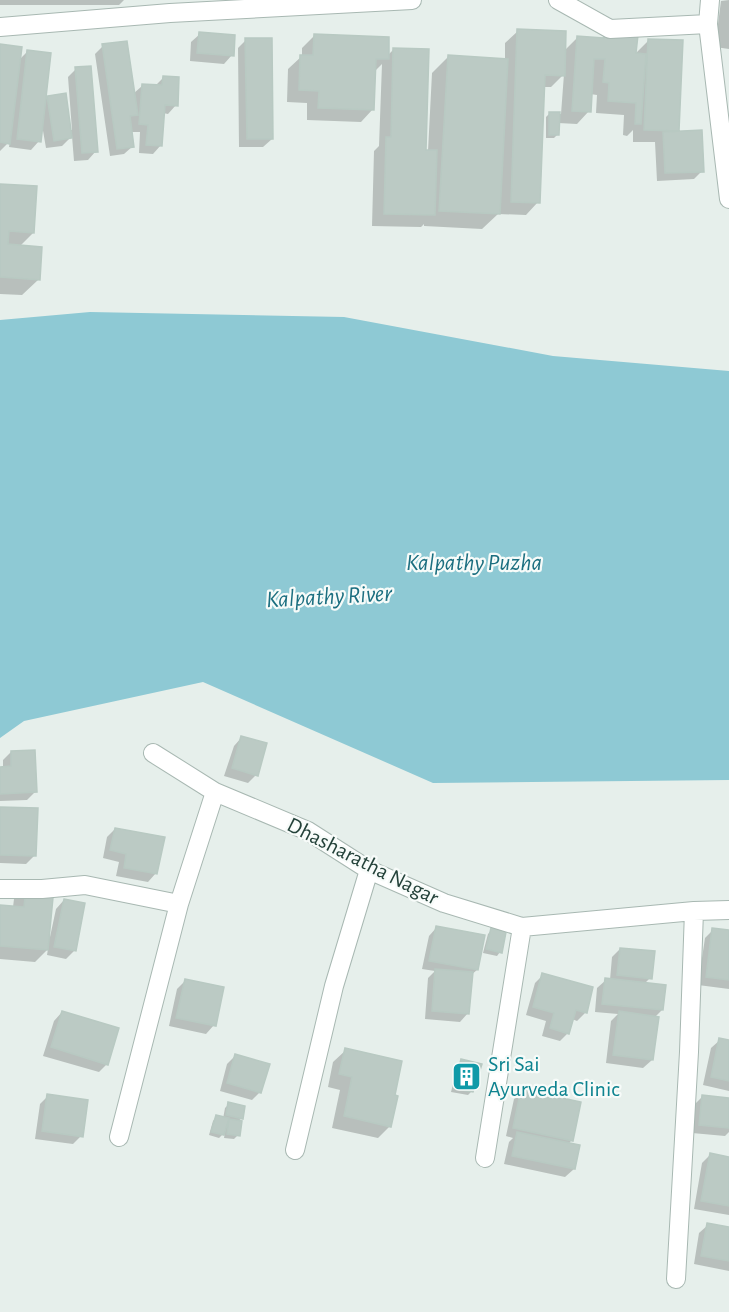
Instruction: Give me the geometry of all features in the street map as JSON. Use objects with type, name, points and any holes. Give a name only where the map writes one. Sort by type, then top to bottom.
[{"type":"street","points":[[0,27],[158,14],[412,0]]},
{"type":"street","points":[[558,0],[610,29],[708,24]]},
{"type":"street","points":[[710,0],[708,24],[729,199]]},
{"type":"street","name":"Dhasharatha Nagar","points":[[153,753],[214,792],[309,831],[369,870],[444,903],[522,927],[694,911],[729,910]]},
{"type":"street","points":[[119,1137],[179,904],[214,792]]},
{"type":"street","points":[[295,1150],[334,986],[369,870]]},
{"type":"street","points":[[0,889],[42,889],[85,885],[179,904]]},
{"type":"street","points":[[676,1279],[689,1052],[694,911]]},
{"type":"street","points":[[485,1158],[522,927]]},
{"type":"water","name":"Kalpathy Puzha","points":[[90,312],[344,317],[553,356],[729,371],[729,780],[433,783],[203,682],[24,721],[0,738],[0,320]]},
{"type":"building","points":[[517,29],[566,31],[565,76],[545,75],[540,203],[511,202]]},
{"type":"building","points":[[199,32],[235,35],[234,56],[197,53]]},
{"type":"building","points":[[604,33],[638,35],[636,53],[646,54],[641,124],[635,124],[636,103],[608,101],[609,83],[603,82],[605,59],[594,59],[591,112],[572,111],[577,36],[604,38]]},
{"type":"building","points":[[314,34],[389,37],[389,59],[376,59],[374,110],[318,108],[319,91],[299,90],[300,55],[313,55]]},
{"type":"building","points":[[245,38],[272,38],[273,139],[247,139]]},
{"type":"building","points":[[648,39],[683,40],[679,131],[644,130]]},
{"type":"building","points":[[127,41],[138,115],[130,116],[134,147],[117,149],[102,44]]},
{"type":"building","points":[[0,44],[22,47],[10,144],[0,142]]},
{"type":"building","points":[[393,48],[429,49],[426,150],[437,150],[435,215],[384,214],[386,137],[391,137]]},
{"type":"building","points":[[27,50],[51,53],[41,142],[17,139]]},
{"type":"building","points":[[448,55],[508,59],[500,214],[439,211]]},
{"type":"building","points":[[91,66],[98,152],[82,153],[75,67]]},
{"type":"building","points":[[163,76],[179,77],[178,106],[165,105],[162,146],[146,145],[148,125],[139,124],[142,84],[162,85]]},
{"type":"building","points":[[66,93],[72,138],[54,141],[47,96]]},
{"type":"building","points":[[549,112],[560,112],[559,135],[549,135]]},
{"type":"building","points":[[702,130],[704,172],[665,173],[663,132]]},
{"type":"building","points":[[0,184],[37,186],[34,233],[9,231],[8,244],[42,247],[40,280],[0,277]]},
{"type":"building","points":[[241,736],[267,743],[258,776],[232,768]]},
{"type":"building","points":[[35,750],[37,792],[0,794],[0,767],[11,766],[11,751]]},
{"type":"building","points":[[0,807],[38,808],[36,856],[0,855]]},
{"type":"building","points":[[115,828],[165,837],[157,874],[124,868],[126,854],[110,850]]},
{"type":"building","points":[[26,885],[54,887],[48,950],[0,946],[0,905],[24,907]]},
{"type":"building","points":[[64,899],[85,903],[76,951],[54,947]]},
{"type":"building","points":[[436,926],[485,935],[478,970],[429,961]]},
{"type":"building","points":[[491,928],[506,932],[502,953],[486,949]]},
{"type":"building","points":[[712,928],[729,930],[729,980],[706,977]]},
{"type":"building","points":[[620,948],[655,951],[652,979],[617,975]]},
{"type":"building","points":[[435,969],[473,972],[469,1014],[432,1011]]},
{"type":"building","points":[[542,973],[593,987],[587,1013],[576,1010],[569,1034],[550,1028],[554,1013],[533,1007]]},
{"type":"building","points":[[605,978],[666,985],[663,1010],[602,1004]]},
{"type":"building","points":[[185,979],[224,987],[216,1026],[176,1018]]},
{"type":"building","points":[[62,1011],[119,1028],[108,1065],[51,1047]]},
{"type":"building","points":[[619,1011],[659,1017],[653,1060],[613,1055]]},
{"type":"building","points":[[719,1038],[729,1040],[729,1081],[711,1077]]},
{"type":"building","points":[[345,1048],[402,1061],[395,1095],[398,1096],[391,1127],[344,1116],[352,1077],[339,1074]]},
{"type":"building","points":[[235,1054],[270,1064],[261,1093],[227,1083]]},
{"type":"building","name":"Sri Sai Ayurveda Clinic","points":[[461,1059],[482,1064],[473,1092],[454,1089]]},
{"type":"building","points":[[521,1089],[581,1102],[573,1141],[513,1128]]},
{"type":"building","points":[[47,1094],[88,1100],[83,1137],[42,1131]]},
{"type":"building","points":[[702,1095],[729,1098],[729,1128],[699,1125]]},
{"type":"building","points":[[228,1102],[245,1106],[243,1119],[226,1115]]},
{"type":"building","points":[[216,1115],[229,1118],[224,1135],[211,1132]]},
{"type":"building","points":[[229,1119],[242,1121],[240,1136],[227,1134]]},
{"type":"building","points":[[517,1132],[580,1145],[575,1169],[512,1156]]},
{"type":"building","points":[[710,1153],[729,1157],[729,1206],[701,1201]]},
{"type":"building","points":[[707,1223],[729,1227],[729,1261],[701,1256]]},
{"type":"place","name":"Sri Sai Ayurveda Clinic","points":[[467,1077]]},
{"type":"water label","name":"Kalpathy River","points":[[329,597]]}]
